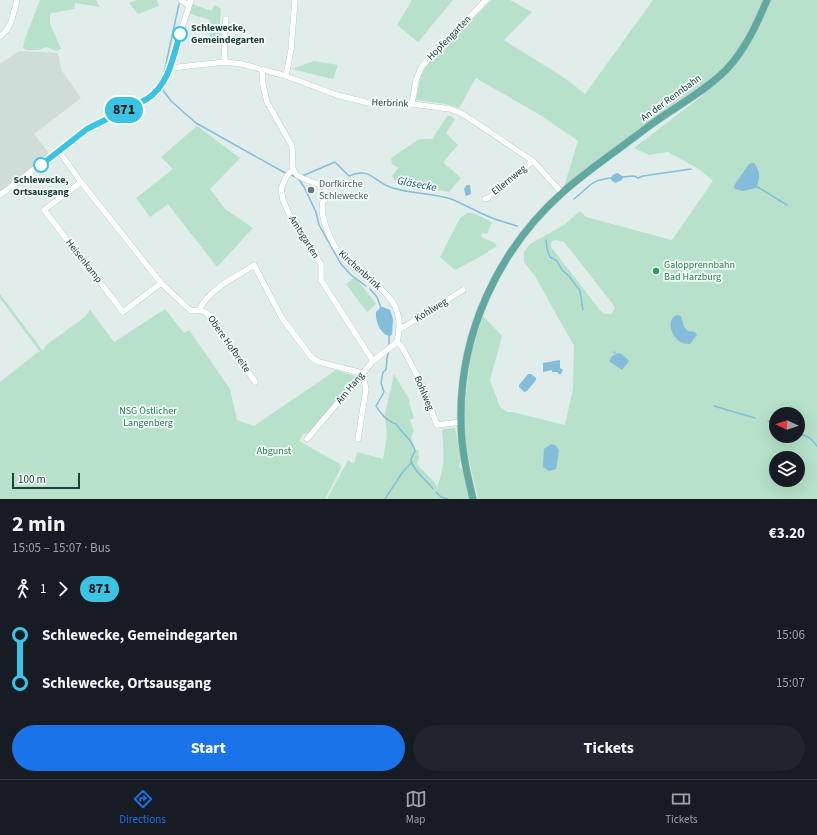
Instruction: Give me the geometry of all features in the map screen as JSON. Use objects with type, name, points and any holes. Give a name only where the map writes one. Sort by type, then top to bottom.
[{"type":"main road","name":"An der Rennbahn","points":[[473,499],[464,456],[461,422],[462,386],[467,356],[478,314],[497,273],[515,245],[562,193],[726,70],[742,49],[754,29],[767,0]]},
{"type":"street","points":[[0,36],[8,30],[14,13],[16,0]]},
{"type":"street","points":[[0,197],[14,189],[21,180],[92,126],[151,96],[159,88],[166,79],[170,68],[190,2],[181,0]]},
{"type":"street","points":[[286,76],[292,44],[294,0]]},
{"type":"street","name":"Hopfengarten","points":[[412,104],[416,80],[426,61],[486,0]]},
{"type":"street","points":[[225,62],[224,36],[226,18]]},
{"type":"street","name":"Herbrink","points":[[170,68],[225,62],[242,64],[286,76],[337,95],[369,103],[412,104],[440,107],[461,113],[533,161],[562,193]]},
{"type":"street","points":[[262,70],[262,85],[267,102],[292,146],[290,173]]},
{"type":"street","points":[[59,151],[161,283],[191,311],[199,310],[204,300],[216,290],[254,265],[282,318],[312,358],[319,362],[362,373],[366,389],[358,439]]},
{"type":"street","name":"Ellernweg","points":[[484,199],[488,198],[533,161]]},
{"type":"street","name":"Kirchenbrink","points":[[290,173],[325,188],[326,195],[322,206],[323,217],[336,248],[343,257],[375,284],[393,302],[398,312],[399,330],[395,344]]},
{"type":"street","name":"Amtsgarten","points":[[290,173],[281,190],[283,200],[290,216],[321,264],[321,280],[373,361]]},
{"type":"street","name":"Heisenkamp","points":[[82,182],[44,210],[123,312],[161,283]]},
{"type":"street","name":"Kohlweg","points":[[399,330],[463,290]]},
{"type":"street","name":"Obere Hofbreite","points":[[199,310],[207,313],[215,323],[255,382]]},
{"type":"street","name":"Am Hang","points":[[307,439],[373,361],[395,344]]},
{"type":"street","name":"Bohlweg","points":[[395,344],[402,347],[421,383],[437,425],[461,422]]},
{"type":"shaded area","points":[[19,51],[58,53],[62,71],[81,98],[34,134],[51,156],[0,192],[0,64]]},
{"type":"green space","points":[[40,0],[96,0],[100,7],[75,3],[74,9],[52,13],[50,15],[50,24],[61,49],[56,51],[46,47],[38,50],[27,50],[23,48],[25,39]]},
{"type":"green space","points":[[137,0],[157,0],[159,6],[138,14],[129,3]]},
{"type":"green space","points":[[412,0],[453,0],[418,42],[397,25]]},
{"type":"green space","points":[[491,0],[510,0],[532,12],[504,40],[566,79],[585,94],[653,0],[817,0],[817,499],[478,499],[467,451],[463,420],[471,353],[483,316],[502,336],[490,380],[500,407],[507,412],[513,412],[565,425],[573,389],[574,346],[535,276],[524,262],[524,252],[530,244],[564,225],[580,211],[586,217],[672,240],[713,181],[699,169],[668,152],[649,155],[634,148],[702,96],[707,85],[562,193],[578,141],[540,115],[476,78],[459,108],[446,104],[416,100],[421,75],[428,63],[442,51]],"holes":[[[555,240],[564,242],[612,303],[615,308],[611,314],[604,314],[599,309],[551,247],[551,242]]]},
{"type":"green space","points":[[192,4],[212,11],[214,5],[221,9],[221,44],[209,41],[210,20],[190,14]]},
{"type":"green space","points":[[314,61],[338,65],[333,79],[292,69]]},
{"type":"green space","points":[[448,115],[455,119],[446,133],[458,145],[443,162],[461,178],[449,192],[395,181],[392,176],[398,168],[392,164],[391,158],[419,139],[432,139]]},
{"type":"green space","points":[[197,126],[240,158],[210,189],[225,209],[253,228],[217,267],[168,204],[150,217],[136,198],[173,169],[161,157]]},
{"type":"green space","points":[[467,213],[473,213],[492,222],[487,234],[482,233],[481,237],[495,243],[497,246],[455,270],[440,257],[460,218]]},
{"type":"green space","points":[[355,277],[376,304],[367,312],[346,284]]},
{"type":"green space","name":"NSG Östlicher Langenberg","points":[[0,294],[43,351],[46,345],[85,317],[90,310],[114,342],[165,309],[184,333],[189,330],[230,389],[237,420],[254,426],[336,370],[358,377],[310,433],[303,434],[299,441],[340,464],[341,468],[325,499],[0,499],[0,382],[40,352],[0,298]]},
{"type":"green space","points":[[394,374],[410,401],[409,402],[414,418],[410,420],[414,431],[411,438],[415,450],[418,450],[419,457],[417,464],[435,483],[437,488],[443,460],[442,432],[443,429],[455,428],[461,459],[459,467],[463,470],[469,499],[327,499],[348,460],[354,464],[357,452],[383,459],[387,436],[385,414]]},
{"type":"water","points":[[754,163],[759,172],[759,179],[756,188],[743,191],[735,189],[735,184],[749,164]]},
{"type":"water","points":[[618,173],[623,177],[622,180],[615,183],[611,180],[614,174]]},
{"type":"water","points":[[467,185],[470,185],[471,194],[466,196],[464,189]]},
{"type":"water","points":[[381,307],[390,310],[393,319],[392,334],[390,336],[383,333],[377,323],[376,312]]},
{"type":"water","points":[[677,315],[681,316],[684,327],[688,331],[695,332],[697,335],[690,344],[684,344],[679,341],[672,332],[671,322]]},
{"type":"water","points":[[619,353],[629,361],[622,370],[609,361],[612,356]]},
{"type":"water","points":[[560,360],[560,368],[563,370],[561,374],[552,372],[552,370],[543,372],[543,363]]},
{"type":"water","points":[[528,374],[531,374],[536,378],[536,380],[527,391],[524,392],[519,385]]},
{"type":"water","points":[[551,444],[555,445],[559,450],[556,469],[549,471],[543,467],[544,449]]},
{"type":"waterway","name":"Gläsecke","points":[[159,82],[164,73],[179,4]]},
{"type":"waterway","name":"Gläsecke","points":[[163,90],[171,101],[196,123],[287,174]]},
{"type":"waterway","name":"Gläsecke","points":[[302,176],[335,162],[349,176],[356,173],[368,174],[387,186],[451,199],[480,213],[517,226]]},
{"type":"waterway","name":"Gläsecke","points":[[622,177],[634,176],[638,178],[691,169]]},
{"type":"waterway","name":"Gläsecke","points":[[291,175],[298,178],[304,187],[316,212],[319,225],[341,264],[351,275],[366,286]]},
{"type":"waterway","name":"Gläsecke","points":[[574,199],[594,182],[612,178]]},
{"type":"waterway","name":"Gläsecke","points":[[756,186],[787,205]]},
{"type":"waterway","points":[[546,240],[550,257],[557,261],[562,270],[569,276],[580,291],[583,310]]},
{"type":"waterway","name":"Gläsecke","points":[[370,289],[377,297],[381,308]]},
{"type":"waterway","name":"Gläsecke","points":[[389,334],[389,346]]},
{"type":"waterway","name":"Gläsecke","points":[[389,350],[386,370],[383,372],[381,383],[384,392],[376,406],[384,417],[396,424],[409,439],[415,450],[411,462],[433,489]]},
{"type":"waterway","points":[[614,352],[617,355]]},
{"type":"waterway","points":[[714,406],[755,418]]},
{"type":"waterway","points":[[805,436],[810,438],[817,446]]},
{"type":"waterway","points":[[385,499],[402,473],[412,462]]},
{"type":"waterway","name":"Gläsecke","points":[[436,492],[441,497],[448,499]]},
{"type":"bus line","name":"871","points":[[41,165],[87,129],[154,94],[166,79],[180,34]]},
{"type":"place","name":"Schlewecke, Gemeindegarten","points":[[180,34]]},
{"type":"place","name":"Schlewecke, Ortsausgang","points":[[41,165]]},
{"type":"place","name":"Dorfkirche Schlewecke","points":[[311,190]]},
{"type":"place","name":"Galopprennbahn Bad Harzburg","points":[[656,271]]},
{"type":"park label","name":"Abgunst","points":[[274,451]]}]
